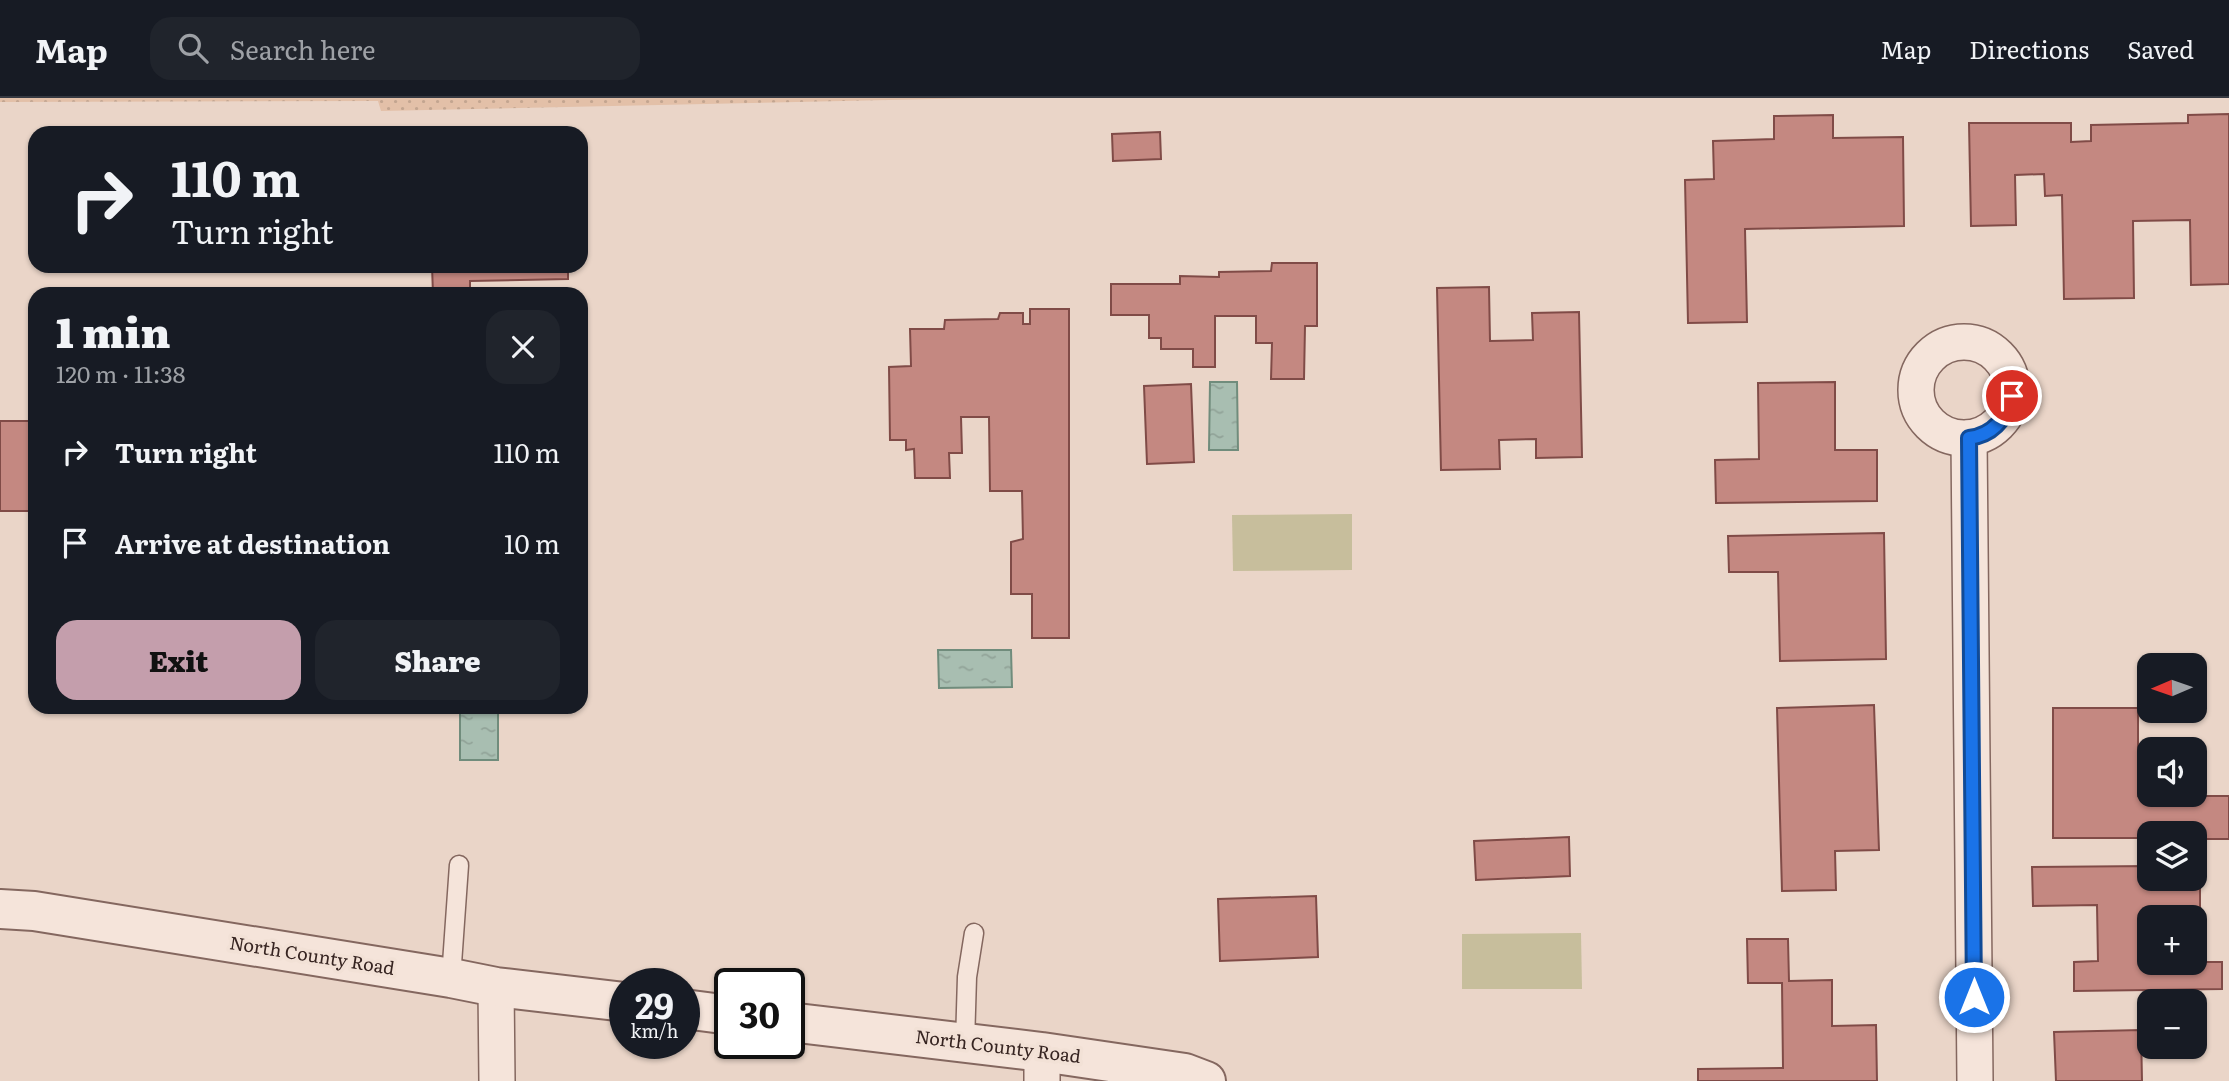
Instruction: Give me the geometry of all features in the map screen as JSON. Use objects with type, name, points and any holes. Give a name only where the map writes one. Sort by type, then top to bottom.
[{"type":"street","points":[[1969,438],[1975,1081]]},
{"type":"street","name":"North County Road","points":[[0,909],[34,911],[496,987],[609,1000]]},
{"type":"street","points":[[496,987],[497,1081]]},
{"type":"street","name":"North County Road","points":[[805,1024],[965,1043],[1042,1066],[1185,1073],[1206,1081]]},
{"type":"lane","points":[[451,978],[459,865]]},
{"type":"lane","points":[[965,1043],[967,977],[974,933]]},
{"type":"sand","points":[[0,98],[981,98],[381,111],[378,101],[0,102]]},
{"type":"shaded area","points":[[1352,514],[1352,570],[1233,571],[1232,515]]},
{"type":"shaded area","points":[[1581,933],[1582,989],[1462,989],[1462,934]]},
{"type":"water","points":[[1210,382],[1237,382],[1238,450],[1209,450]]},
{"type":"water","points":[[938,650],[1011,650],[1012,687],[939,688]]},
{"type":"water","points":[[460,714],[498,714],[498,760],[460,760]]},
{"type":"building","points":[[2229,114],[2229,284],[2191,285],[2190,220],[2133,221],[2134,298],[2064,299],[2062,195],[2045,196],[2044,174],[2015,175],[2016,225],[1971,226],[1969,123],[2071,123],[2071,142],[2091,141],[2091,125],[2188,123],[2188,115]]},
{"type":"building","points":[[1833,115],[1833,138],[1903,137],[1904,226],[1745,229],[1747,322],[1688,323],[1685,180],[1714,179],[1713,141],[1774,139],[1774,116]]},
{"type":"building","points":[[1160,132],[1161,159],[1113,161],[1112,134]]},
{"type":"building","points":[[1272,263],[1317,263],[1317,326],[1305,326],[1304,379],[1271,379],[1272,343],[1256,343],[1256,316],[1215,316],[1215,367],[1193,367],[1193,349],[1161,349],[1161,338],[1149,338],[1149,315],[1111,315],[1111,284],[1180,284],[1180,276],[1219,277],[1219,272],[1271,271]]},
{"type":"building","points":[[432,273],[568,273],[568,279],[470,281],[470,287],[433,287]]},
{"type":"building","points":[[1489,287],[1490,341],[1533,340],[1532,313],[1579,312],[1582,457],[1536,458],[1536,439],[1499,440],[1500,469],[1441,470],[1437,288]]},
{"type":"building","points":[[1030,309],[1069,309],[1069,638],[1032,638],[1032,594],[1011,594],[1011,542],[1023,539],[1022,491],[990,491],[989,417],[961,417],[962,453],[949,453],[950,478],[915,478],[914,449],[906,450],[906,440],[890,440],[889,367],[911,366],[910,329],[944,329],[945,320],[998,319],[1000,313],[1023,313],[1023,324],[1030,324]]},
{"type":"building","points":[[1835,382],[1835,450],[1877,450],[1877,501],[1716,503],[1715,460],[1759,459],[1758,383]]},
{"type":"building","points":[[1191,384],[1194,462],[1147,464],[1144,386]]},
{"type":"building","points":[[0,421],[28,421],[28,511],[0,511]]},
{"type":"building","points":[[1884,533],[1886,659],[1780,661],[1778,572],[1729,572],[1728,536]]},
{"type":"building","points":[[1874,705],[1879,850],[1835,851],[1836,890],[1782,891],[1777,708]]},
{"type":"building","points":[[2053,708],[2137,708],[2137,807],[2207,807],[2207,796],[2229,796],[2229,839],[2207,839],[2207,821],[2137,821],[2137,838],[2053,838]]},
{"type":"building","points":[[1569,837],[1570,876],[1476,880],[1474,841]]},
{"type":"building","points":[[2137,866],[2137,891],[2200,891],[2200,905],[2137,905],[2137,975],[2207,975],[2207,962],[2222,962],[2222,989],[2074,991],[2074,962],[2098,961],[2097,905],[2033,906],[2032,867]]},
{"type":"building","points":[[1316,896],[1318,957],[1220,961],[1218,899]]},
{"type":"building","points":[[1747,939],[1788,939],[1789,981],[1832,980],[1832,1026],[1876,1025],[1877,1081],[1698,1081],[1698,1069],[1783,1068],[1782,983],[1748,983]]},
{"type":"building","points":[[2137,1030],[2137,1059],[2142,1059],[2142,1081],[2056,1081],[2054,1032]]},
{"type":"route","points":[[1974,997],[1969,438],[1990,431],[2001,422],[2009,410],[2012,396]]}]
